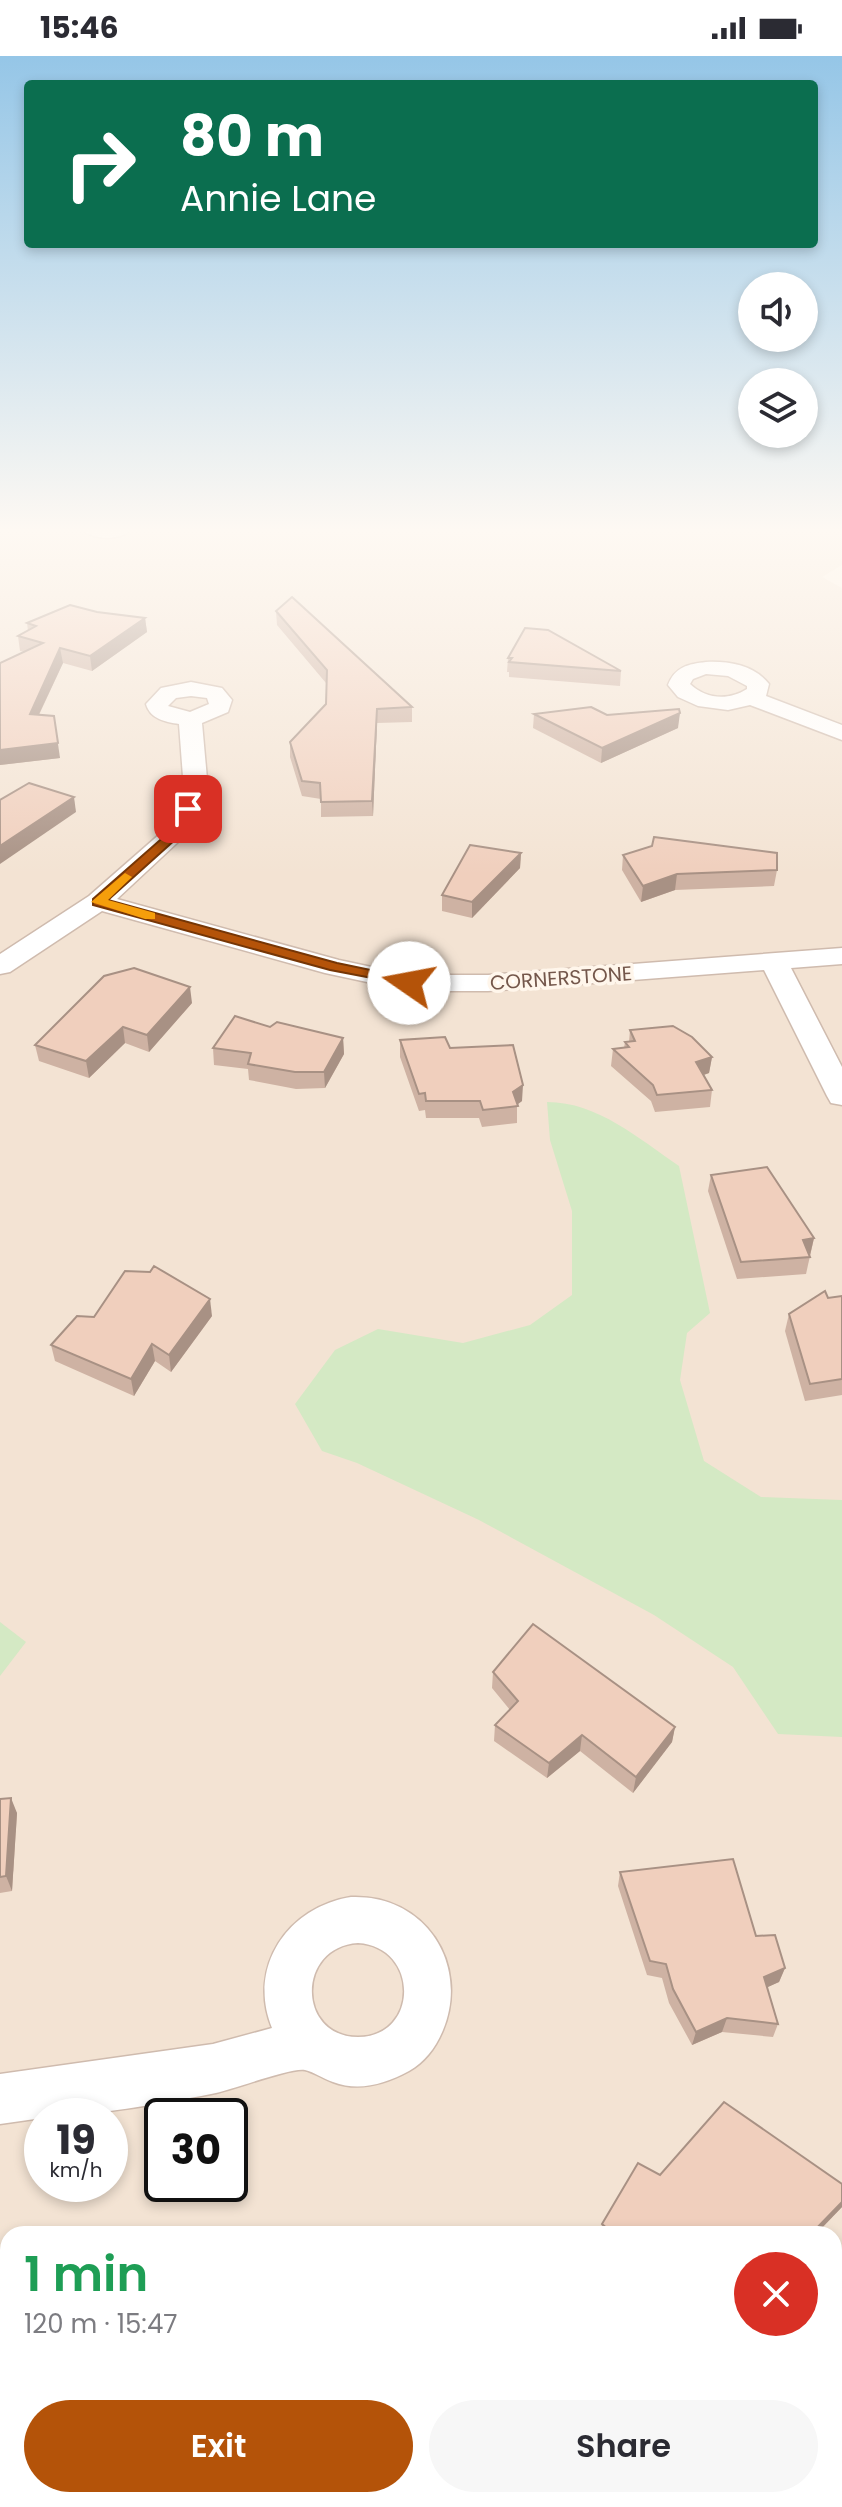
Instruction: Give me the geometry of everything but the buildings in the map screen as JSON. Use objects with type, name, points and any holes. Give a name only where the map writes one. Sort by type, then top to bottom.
[{"type":"street","points":[[752,698],[842,733]]},
{"type":"street","points":[[0,966],[98,902],[180,829],[196,790],[190,719]]},
{"type":"street","name":"CORNERSTONE","points":[[98,902],[335,967],[409,983],[488,983],[775,964],[842,956]]},
{"type":"street","points":[[775,964],[842,1096]]},
{"type":"street","points":[[0,2099],[213,2069],[307,2043]]},
{"type":"shaded area","points":[[0,645],[842,645],[842,2226],[0,2226]]},
{"type":"green space","points":[[547,1102],[584,1108],[601,1115],[679,1166],[710,1313],[687,1333],[680,1380],[704,1461],[761,1497],[842,1500],[842,1737],[778,1734],[733,1667],[654,1615],[479,1520],[357,1463],[322,1451],[295,1404],[335,1350],[378,1329],[463,1343],[530,1325],[572,1295],[572,1211],[550,1140]]},
{"type":"green space","points":[[0,1622],[26,1642],[0,1676]]},
{"type":"slow traffic","points":[[125,877],[98,902],[150,916]]},
{"type":"route","points":[[188,809],[180,829],[98,902],[335,967],[409,983]]}]
